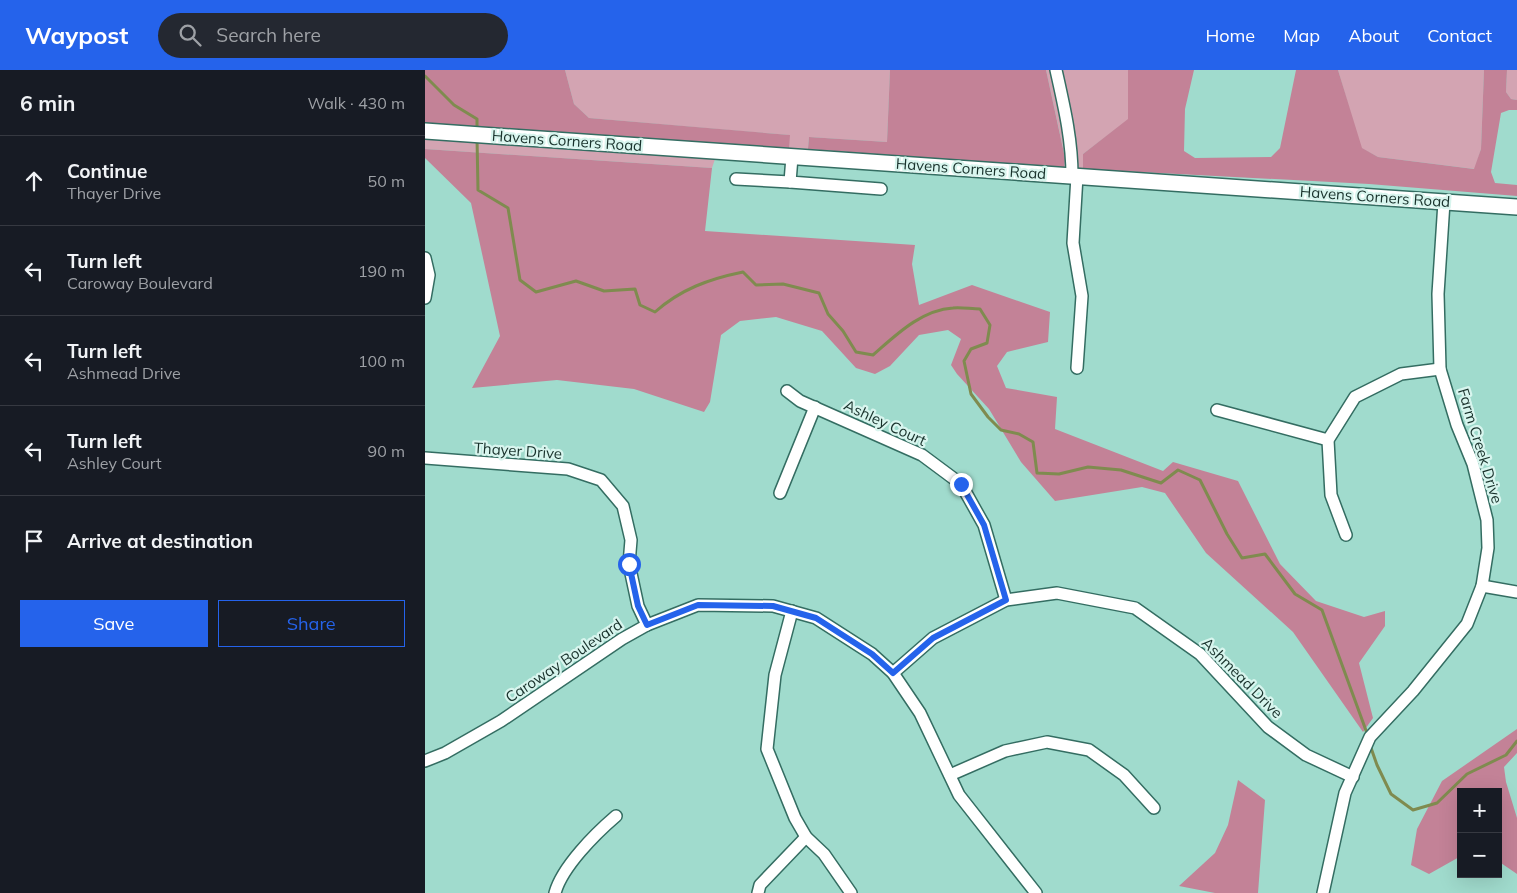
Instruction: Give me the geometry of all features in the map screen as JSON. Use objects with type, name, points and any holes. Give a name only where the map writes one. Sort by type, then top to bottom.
[{"type":"main road","name":"Havens Corners Road","points":[[425,131],[1517,207]]},
{"type":"street","points":[[1056,70],[1067,117],[1075,176],[1073,243],[1082,296],[1077,368]]},
{"type":"street","points":[[790,182],[792,157]]},
{"type":"street","points":[[737,180],[881,189]]},
{"type":"street","name":"Farm Creek Drive","points":[[1323,893],[1345,793],[1370,737],[1413,691],[1467,624],[1482,586],[1488,548],[1487,520],[1473,464],[1457,424],[1440,369],[1438,294],[1444,202]]},
{"type":"street","points":[[425,258],[429,275],[425,298]]},
{"type":"street","points":[[1346,535],[1331,495],[1329,440],[1355,397],[1401,374],[1440,369]]},
{"type":"street","name":"Ashley Court","points":[[787,391],[800,401],[922,455],[961,484],[984,525],[1006,600]]},
{"type":"street","points":[[780,493],[815,408]]},
{"type":"street","points":[[1217,410],[1329,440]]},
{"type":"street","name":"Thayer Drive","points":[[425,458],[568,469],[601,480],[623,506],[631,540],[629,564],[638,606],[647,625]]},
{"type":"street","points":[[1482,586],[1517,592]]},
{"type":"street","name":"Ashmead Drive","points":[[893,673],[933,638],[1006,600],[1057,593],[1135,608],[1200,654],[1268,727],[1306,755],[1353,777]]},
{"type":"street","name":"Caroway Boulevard","points":[[425,761],[445,753],[501,721],[621,640],[647,625],[698,605],[773,606],[816,618],[872,654],[893,673],[921,713],[959,795],[1036,893]]},
{"type":"street","points":[[792,611],[775,675],[767,749],[795,818],[806,837],[825,854],[851,893]]},
{"type":"street","points":[[950,775],[1005,751],[1047,742],[1089,750],[1124,775],[1154,808]]},
{"type":"street","points":[[555,893],[558,882],[595,835],[616,816]]},
{"type":"street","points":[[758,893],[760,885],[806,837]]},
{"type":"shaded area","points":[[425,70],[565,70],[574,104],[589,118],[790,135],[789,148],[425,124]]},
{"type":"shaded area","points":[[565,70],[890,70],[887,142],[809,137],[808,149],[789,148],[789,135],[589,118],[574,104]]},
{"type":"shaded area","points":[[890,70],[1046,70],[1065,158],[1064,168],[808,149],[809,137],[887,142]]},
{"type":"shaded area","points":[[1046,70],[1128,70],[1129,119],[1083,154],[1083,169],[1064,168],[1065,157]]},
{"type":"shaded area","points":[[1128,70],[1194,70],[1185,109],[1184,151],[1195,158],[1271,157],[1280,148],[1296,70],[1338,70],[1362,148],[1378,157],[1474,169],[1481,149],[1484,70],[1507,70],[1506,92],[1511,99],[1517,100],[1517,110],[1501,113],[1491,172],[1495,183],[1517,185],[1517,196],[1369,184],[1083,169],[1083,154],[1128,119]]},
{"type":"shaded area","points":[[1338,70],[1484,70],[1481,149],[1475,169],[1378,157],[1361,148]]},
{"type":"shaded area","points":[[1507,70],[1517,70],[1517,100],[1511,99],[1506,92]]},
{"type":"shaded area","points":[[425,139],[716,156],[712,168],[425,149]]},
{"type":"shaded area","points":[[425,149],[712,168],[705,231],[915,245],[912,264],[919,305],[972,285],[1050,312],[1048,342],[1007,352],[997,366],[1006,388],[1057,397],[1055,429],[1163,471],[1173,462],[1238,481],[1280,564],[1316,601],[1364,617],[1385,611],[1385,626],[1359,663],[1373,718],[1363,732],[1293,632],[1206,553],[1165,493],[1142,487],[1055,501],[1021,462],[989,409],[951,365],[961,339],[948,330],[919,335],[890,366],[875,374],[856,368],[822,331],[776,317],[740,321],[721,335],[710,402],[704,412],[634,389],[557,380],[472,388],[500,336],[471,203],[425,158]]},
{"type":"shaded area","points":[[1517,729],[1517,753],[1504,767],[1506,782],[1517,818],[1517,874],[1502,864],[1502,788],[1457,788],[1457,858],[1429,874],[1411,865],[1417,829],[1442,781]]},
{"type":"shaded area","points":[[1238,780],[1265,800],[1258,893],[1215,893],[1179,886],[1215,853],[1228,825]]},
{"type":"waterway","points":[[425,76],[454,105],[477,119],[477,129]]},
{"type":"waterway","points":[[477,138],[478,190],[508,208],[520,280],[536,292],[576,281],[604,291],[635,289],[640,305],[655,312],[685,291],[719,278],[743,272],[756,285],[783,284],[819,293],[828,314],[843,331],[856,352],[873,355],[910,325],[930,313],[953,308],[980,309],[990,325],[987,343],[971,349],[964,361],[971,394],[988,417],[1001,430],[1019,434],[1033,442],[1037,473],[1059,474],[1088,467],[1121,470],[1161,483],[1178,470],[1200,480],[1227,534],[1242,558],[1265,554],[1295,594],[1322,610],[1368,736]]},
{"type":"waterway","points":[[1370,745],[1391,794],[1413,810],[1437,803],[1467,774],[1506,755],[1517,741]]},
{"type":"route","points":[[629,564],[638,606],[647,625],[698,605],[773,606],[816,618],[872,654],[893,673],[933,638],[1006,600],[984,525],[961,484]]}]
